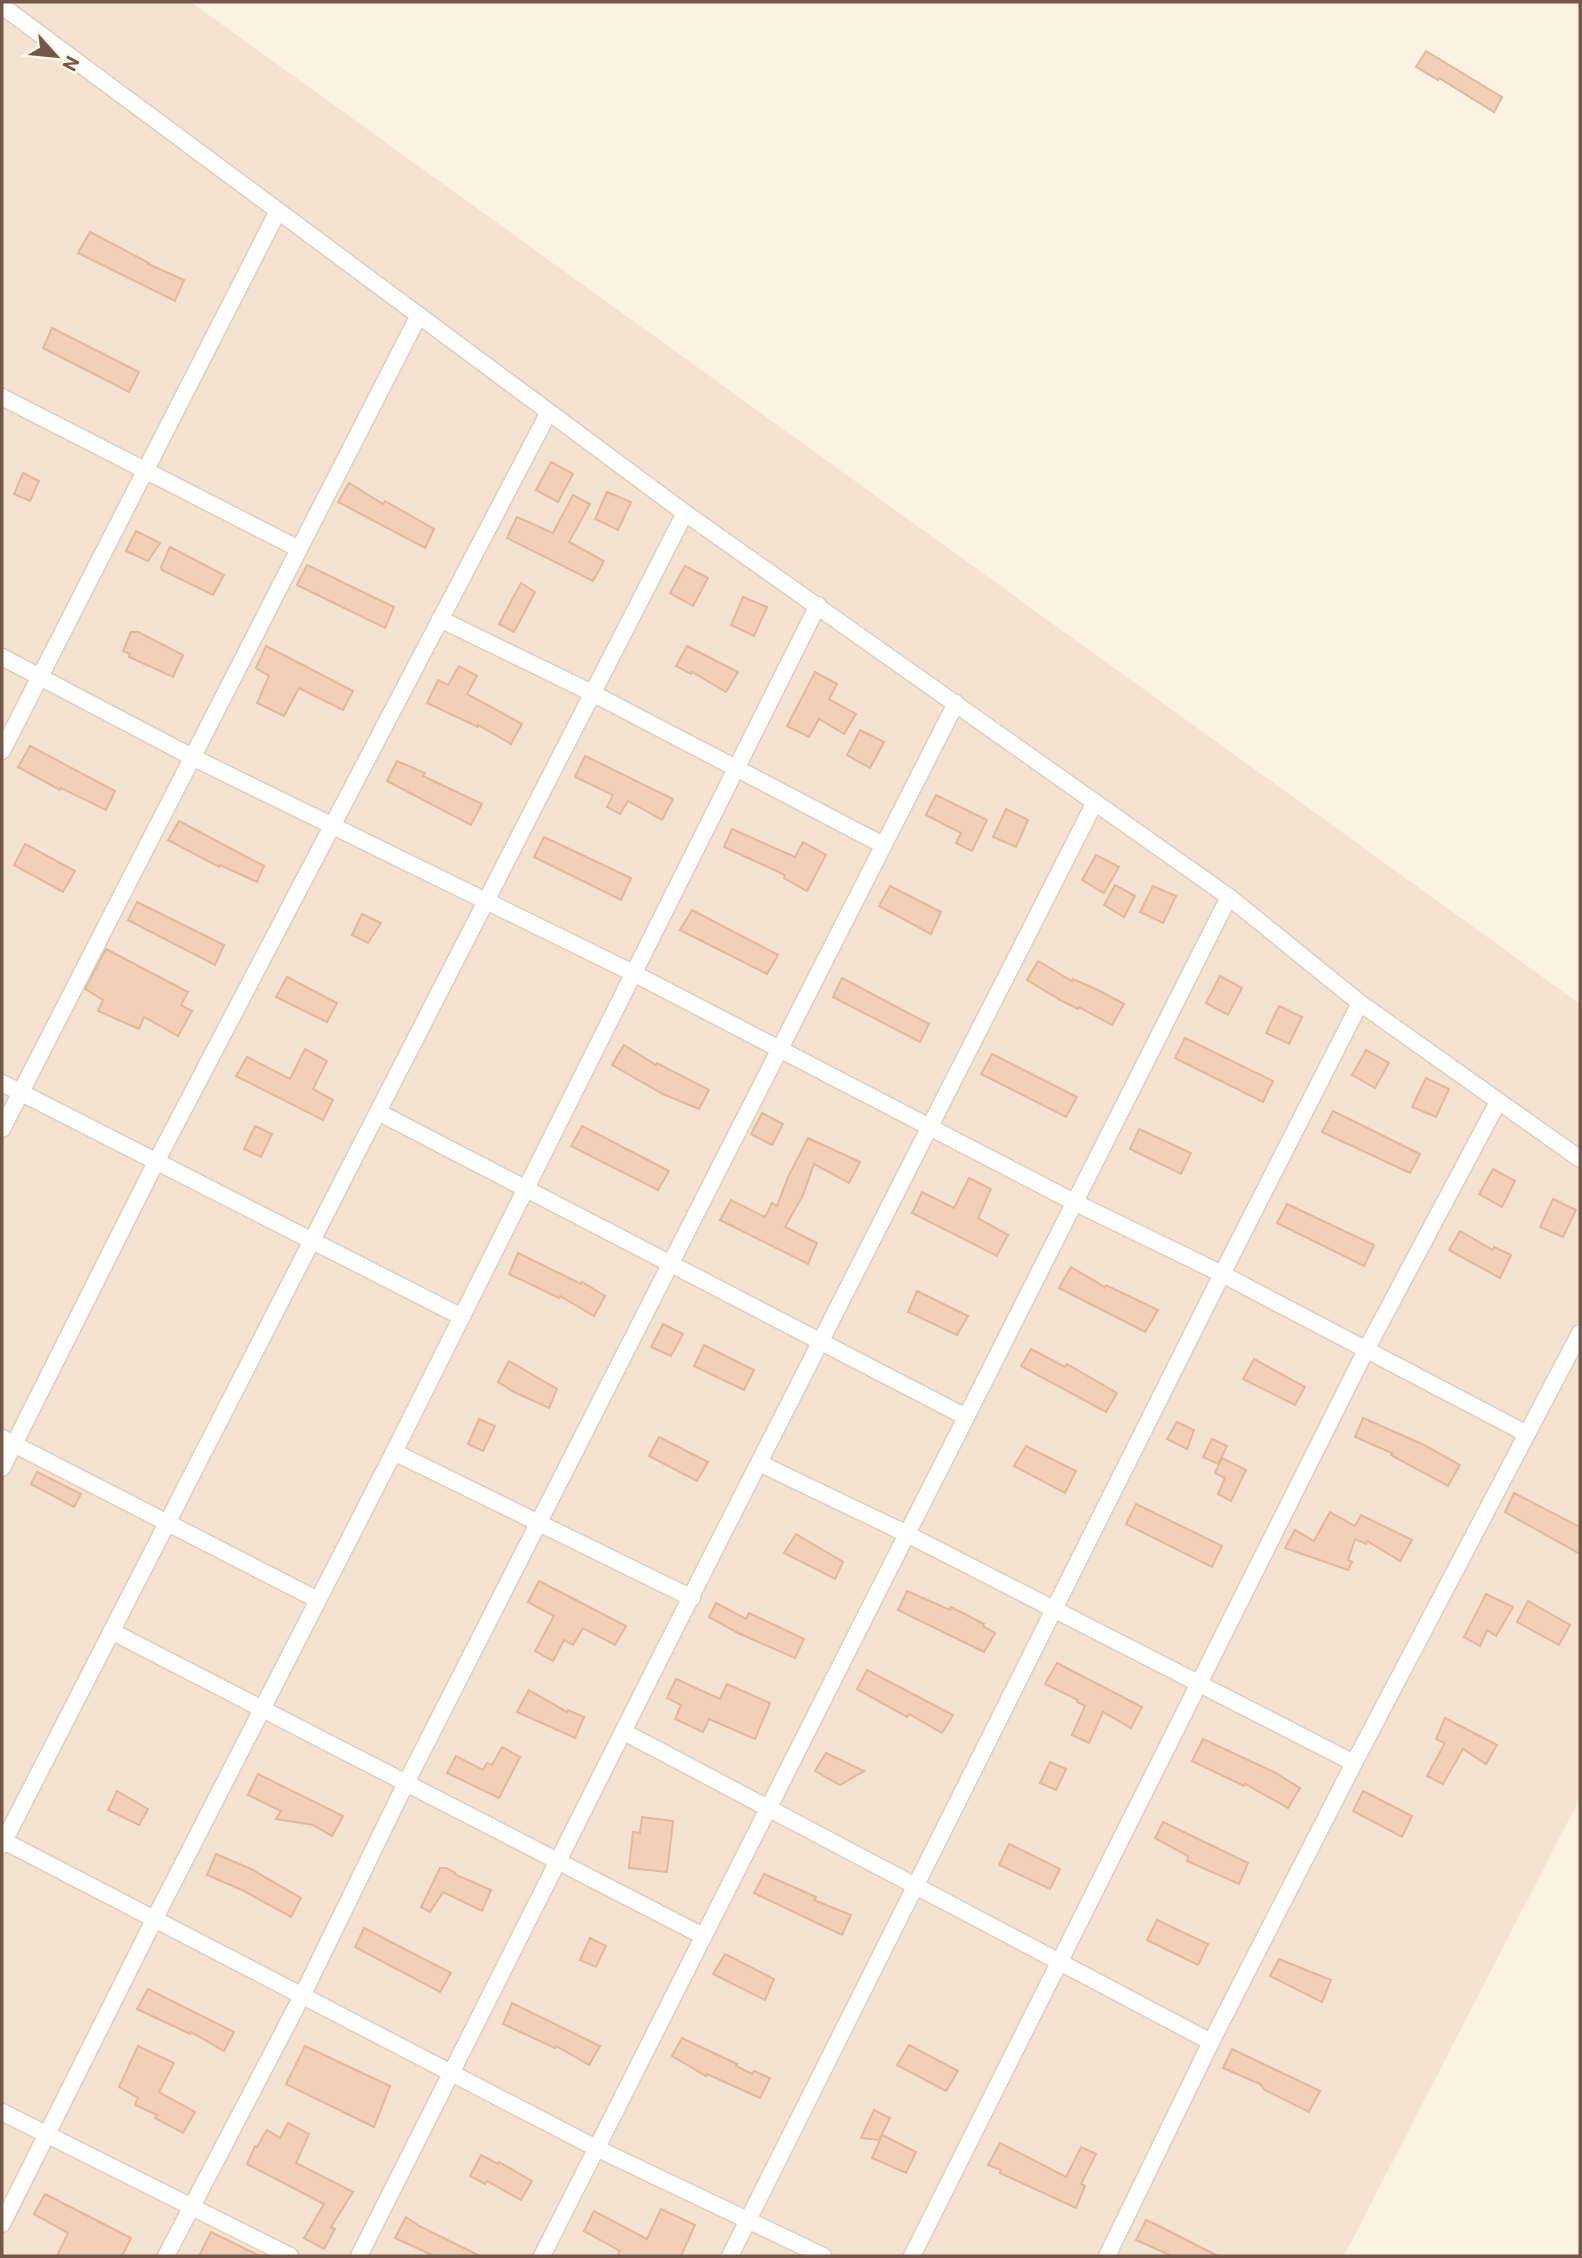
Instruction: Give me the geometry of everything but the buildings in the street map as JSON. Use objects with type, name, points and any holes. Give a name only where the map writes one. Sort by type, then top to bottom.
[{"type":"street","points":[[2,6],[685,513],[1229,897],[1360,1003],[1580,1159]]},
{"type":"street","points":[[2,751],[278,211]]},
{"type":"street","points":[[2,1129],[419,315]]},
{"type":"street","points":[[2,397],[299,549]]},
{"type":"street","points":[[2,1468],[8,1442],[334,826],[549,412]]},
{"type":"street","points":[[685,513],[113,1632],[2,1842],[155,1918],[596,2148],[822,2256]]},
{"type":"street","points":[[2,2224],[155,1918],[394,1452],[818,605]]},
{"type":"street","points":[[440,619],[592,693],[883,845]]},
{"type":"street","points":[[2,657],[192,757],[633,973],[1074,1202],[1222,1274],[1527,1434]]},
{"type":"street","points":[[166,2256],[302,1996],[406,1783],[956,703]]},
{"type":"street","points":[[359,2256],[928,1126],[1096,802]]},
{"type":"street","points":[[542,2256],[1229,897]]},
{"type":"street","points":[[730,2256],[1360,1003]]},
{"type":"street","points":[[2,1083],[462,1317]]},
{"type":"street","points":[[912,2256],[1366,1350],[1498,1102]]},
{"type":"street","points":[[378,1112],[966,1417]]},
{"type":"street","points":[[1107,2256],[1211,2042],[1353,1763],[1580,1334]]},
{"type":"street","points":[[8,1442],[318,1600]]},
{"type":"street","points":[[394,1452],[692,1598]]},
{"type":"street","points":[[759,1463],[907,1534],[1353,1763]]},
{"type":"street","points":[[113,1632],[704,1936]]},
{"type":"street","points":[[624,1732],[1211,2042]]},
{"type":"street","points":[[2,2112],[290,2256]]},
{"type":"shaded area","points":[[2,2],[191,2],[1580,1004],[1580,1798],[1344,2256],[2,2256]]}]
